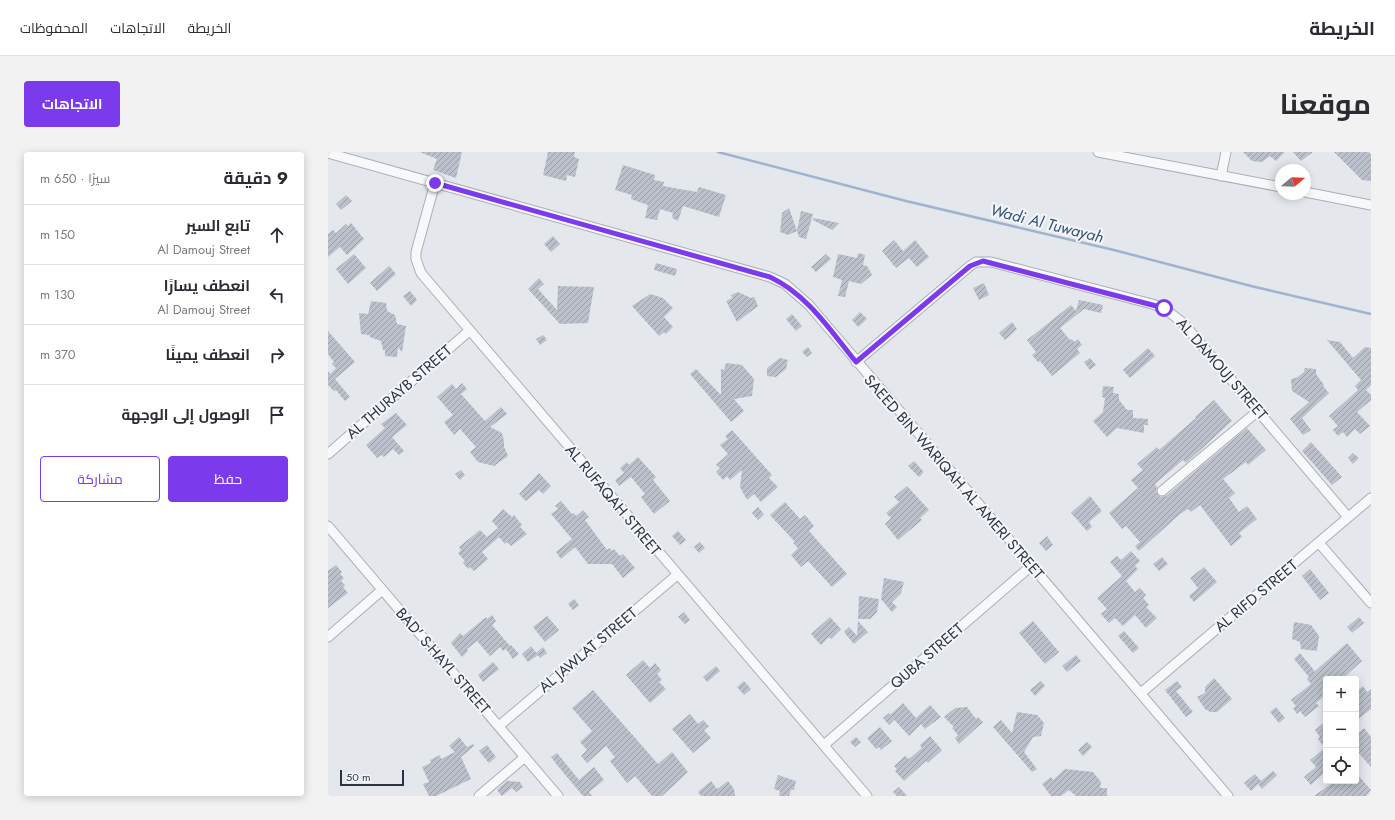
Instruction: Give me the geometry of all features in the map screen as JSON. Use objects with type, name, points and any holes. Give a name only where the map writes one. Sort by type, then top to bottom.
[{"type":"street","points":[[1098,152],[1275,186]]},
{"type":"street","points":[[1221,176],[1226,152]]},
{"type":"street","name":"SAEED BIN WARIQAH AL AMERI STREET","points":[[328,153],[770,277],[785,284],[798,293],[1228,796]]},
{"type":"street","name":"AL RUFAQAH STREET","points":[[435,183],[416,252],[416,259],[421,273],[867,796]]},
{"type":"street","points":[[1311,193],[1371,205]]},
{"type":"street","name":"AL DAMOUJ STREET","points":[[856,362],[976,262],[991,262],[1164,308],[1183,323],[1348,517]]},
{"type":"street","name":"AL THURAYB STREET","points":[[328,454],[469,331]]},
{"type":"street","points":[[1162,492],[1258,411]]},
{"type":"street","name":"AL RIFD STREET","points":[[1141,693],[1371,498]]},
{"type":"street","name":"BAD' S-HAYL STREET","points":[[328,526],[558,796]]},
{"type":"street","points":[[1319,543],[1371,603]]},
{"type":"street","name":"QUBA STREET","points":[[824,745],[1031,566]]},
{"type":"street","name":"AL JAWLAT STREET","points":[[499,726],[677,575]]},
{"type":"street","points":[[328,637],[382,590]]},
{"type":"street","points":[[479,796],[525,757]]},
{"type":"building","points":[[420,152],[462,152],[456,178],[433,170],[437,159]]},
{"type":"building","points":[[548,152],[575,152],[574,157],[579,159],[575,177],[567,175],[566,181],[543,175]]},
{"type":"building","points":[[1243,152],[1285,152],[1276,161],[1270,156],[1262,162],[1252,161]]},
{"type":"building","points":[[1293,152],[1313,152],[1301,161]]},
{"type":"building","points":[[1334,152],[1371,152],[1371,181],[1362,180]]},
{"type":"building","points":[[623,165],[655,175],[654,180],[664,182],[663,186],[697,192],[699,187],[726,195],[719,217],[683,206],[678,221],[672,218],[673,213],[660,209],[657,220],[645,218],[648,205],[631,199],[632,195],[615,190]]},
{"type":"building","points":[[346,195],[352,201],[341,210],[336,204]]},
{"type":"building","points":[[789,208],[797,231],[788,235],[780,232],[782,213]]},
{"type":"building","points":[[801,211],[813,214],[806,239],[799,237],[797,231]]},
{"type":"building","points":[[814,218],[839,223],[832,230],[813,220]]},
{"type":"building","points":[[351,223],[364,239],[347,255],[340,247],[328,257],[328,234],[333,230],[336,233],[346,224],[348,226]]},
{"type":"building","points":[[553,236],[560,244],[551,252],[544,244]]},
{"type":"building","points":[[894,240],[903,251],[915,240],[929,257],[917,267],[909,258],[896,268],[882,251]]},
{"type":"building","points":[[858,253],[865,255],[863,265],[867,266],[872,275],[861,284],[849,281],[845,297],[838,296],[842,280],[833,277],[838,254],[857,258]]},
{"type":"building","points":[[354,254],[366,268],[348,284],[336,269]]},
{"type":"building","points":[[826,254],[831,259],[816,272],[811,267]]},
{"type":"building","points":[[656,263],[677,269],[675,276],[654,270]]},
{"type":"building","points":[[389,266],[396,274],[377,291],[370,283]]},
{"type":"building","points":[[539,278],[544,284],[538,289],[557,310],[558,286],[594,287],[588,323],[560,324],[528,289]]},
{"type":"building","points":[[984,283],[989,295],[979,300],[973,288]]},
{"type":"building","points":[[410,291],[417,300],[411,306],[403,296]]},
{"type":"building","points":[[738,292],[751,298],[754,297],[758,306],[737,322],[726,301],[732,298],[731,295]]},
{"type":"building","points":[[650,294],[663,298],[673,308],[664,317],[673,327],[666,334],[664,332],[659,336],[632,306]]},
{"type":"building","points":[[1079,300],[1103,305],[1101,313],[1084,309],[1060,328],[1070,340],[1072,339],[1074,342],[1078,339],[1082,345],[1077,349],[1080,353],[1052,376],[1040,361],[1038,362],[1032,355],[1036,352],[1027,340],[1071,305],[1076,311]]},
{"type":"building","points":[[371,301],[386,303],[387,311],[395,315],[397,324],[406,326],[402,352],[398,347],[397,357],[385,356],[385,350],[383,350],[381,341],[370,337],[369,335],[361,334],[359,313],[368,314]]},
{"type":"building","points":[[860,312],[867,319],[858,327],[852,320]]},
{"type":"building","points":[[792,314],[802,326],[796,331],[786,319]]},
{"type":"building","points":[[1012,322],[1017,329],[1005,340],[999,333]]},
{"type":"building","points":[[328,331],[355,362],[335,379],[350,397],[345,401],[336,390],[334,391],[328,385],[328,371],[330,374],[336,368],[332,364],[334,362],[328,354]]},
{"type":"building","points":[[543,335],[547,340],[540,345],[536,339]]},
{"type":"building","points":[[1327,340],[1340,342],[1353,358],[1365,347],[1371,348],[1371,385],[1366,390],[1371,395],[1371,400],[1357,412],[1370,426],[1360,434],[1355,429],[1347,437],[1343,432],[1338,436],[1333,430],[1338,426],[1329,416],[1358,390],[1355,386],[1361,380]]},
{"type":"building","points":[[808,347],[812,353],[807,357],[802,352]]},
{"type":"building","points":[[1148,348],[1155,356],[1130,378],[1123,370]]},
{"type":"building","points":[[780,358],[788,360],[786,369],[776,377],[767,376],[767,368]]},
{"type":"building","points":[[1090,358],[1096,365],[1090,370],[1084,362]]},
{"type":"building","points":[[726,363],[742,365],[754,379],[752,396],[734,399],[744,411],[731,422],[690,374],[696,369],[721,395],[721,369],[724,370]]},
{"type":"building","points":[[1305,368],[1316,369],[1316,374],[1329,393],[1302,418],[1311,430],[1303,435],[1290,419],[1309,402],[1292,391],[1291,379],[1296,378],[1304,372]]},
{"type":"building","points":[[462,383],[467,389],[461,394],[485,421],[501,407],[507,414],[490,427],[502,433],[504,447],[508,456],[494,466],[478,462],[470,452],[476,447],[460,429],[454,435],[444,422],[453,415],[437,397],[452,384],[456,389]]},
{"type":"building","points":[[1103,386],[1114,387],[1113,393],[1119,394],[1119,400],[1127,410],[1133,410],[1133,418],[1148,419],[1148,425],[1144,425],[1144,433],[1117,428],[1107,437],[1093,421],[1103,412],[1105,398],[1102,397]]},
{"type":"building","points":[[1214,400],[1232,421],[1186,463],[1183,460],[1155,484],[1157,488],[1156,492],[1160,497],[1166,496],[1247,428],[1266,450],[1248,465],[1246,462],[1223,479],[1235,493],[1229,498],[1239,512],[1247,506],[1257,519],[1239,533],[1242,537],[1231,546],[1200,505],[1191,512],[1188,509],[1180,514],[1139,551],[1135,546],[1140,542],[1126,526],[1122,529],[1109,513],[1138,488],[1131,480],[1143,470],[1137,464],[1157,447],[1159,450],[1196,418],[1195,417]]},
{"type":"building","points":[[396,413],[407,425],[392,437],[404,451],[399,455],[393,449],[384,457],[382,455],[377,458],[366,445],[385,428],[381,424]]},
{"type":"building","points":[[732,430],[772,475],[769,478],[778,487],[761,502],[754,494],[747,500],[740,487],[742,470],[730,480],[727,476],[723,480],[716,472],[720,468],[716,465],[728,454],[720,445],[728,439],[725,436]]},
{"type":"building","points":[[1311,442],[1342,477],[1332,485],[1302,451]]},
{"type":"building","points":[[1353,453],[1359,458],[1353,464],[1348,458]]},
{"type":"building","points":[[638,457],[656,477],[653,480],[670,501],[654,514],[641,497],[645,494],[631,477],[619,486],[615,480],[624,473],[620,468],[627,462],[629,465]]},
{"type":"building","points":[[914,461],[923,471],[919,477],[908,466]]},
{"type":"building","points":[[461,470],[465,475],[460,480],[455,474]]},
{"type":"building","points":[[539,473],[551,486],[543,494],[539,490],[526,501],[519,494]]},
{"type":"building","points":[[907,486],[929,510],[920,518],[922,520],[898,540],[885,524],[891,518],[886,513],[899,502],[894,497]]},
{"type":"building","points":[[1090,496],[1102,511],[1089,522],[1092,527],[1087,531],[1071,513]]},
{"type":"building","points":[[561,501],[572,514],[574,513],[576,516],[583,510],[589,517],[585,520],[607,550],[610,548],[612,551],[614,549],[620,556],[623,554],[635,568],[623,578],[612,564],[588,564],[575,547],[561,559],[556,552],[572,539],[551,514],[558,509],[555,506]]},
{"type":"building","points":[[785,502],[800,519],[805,515],[814,526],[809,531],[847,574],[832,587],[808,561],[801,567],[791,555],[798,548],[793,543],[795,542],[770,515]]},
{"type":"building","points":[[758,507],[764,514],[758,520],[752,513]]},
{"type":"building","points":[[503,509],[512,517],[514,515],[522,525],[520,527],[527,534],[511,546],[507,542],[505,544],[499,537],[482,552],[488,559],[474,571],[470,567],[468,569],[463,563],[465,561],[458,553],[461,550],[459,547],[480,530],[487,537],[498,528],[492,521]]},
{"type":"building","points":[[678,531],[686,540],[680,545],[672,536]]},
{"type":"building","points":[[1047,536],[1053,545],[1046,551],[1039,543]]},
{"type":"building","points":[[700,542],[705,548],[699,553],[694,547]]},
{"type":"building","points":[[1131,551],[1140,561],[1135,566],[1138,569],[1126,581],[1135,592],[1140,588],[1146,595],[1143,598],[1149,605],[1146,607],[1157,618],[1146,628],[1135,615],[1123,626],[1115,618],[1109,623],[1101,614],[1107,609],[1097,598],[1122,576],[1110,562],[1117,556],[1121,560]]},
{"type":"building","points":[[1162,557],[1168,564],[1159,571],[1153,564]]},
{"type":"building","points":[[336,565],[342,572],[340,574],[344,578],[341,581],[345,585],[343,587],[348,593],[328,608],[328,571]]},
{"type":"building","points":[[1204,567],[1217,582],[1194,602],[1189,596],[1198,588],[1190,578]]},
{"type":"building","points":[[1310,569],[1329,593],[1320,600],[1302,576]]},
{"type":"building","points":[[884,578],[904,582],[901,593],[892,602],[897,607],[892,612],[881,599]]},
{"type":"building","points":[[859,596],[879,599],[877,612],[870,619],[858,619]]},
{"type":"building","points":[[574,599],[579,605],[573,610],[568,604]]},
{"type":"building","points":[[684,612],[690,620],[685,624],[678,617]]},
{"type":"building","points":[[492,615],[496,621],[492,625],[519,654],[513,659],[506,649],[503,651],[500,647],[490,656],[477,641],[467,649],[468,651],[462,657],[451,643],[460,633],[463,636],[486,617],[487,619]]},
{"type":"building","points":[[547,616],[559,630],[545,642],[533,627]]},
{"type":"building","points":[[830,617],[841,629],[831,639],[829,637],[821,645],[811,634]]},
{"type":"building","points":[[1359,617],[1364,623],[1352,633],[1347,627]]},
{"type":"building","points":[[858,621],[868,632],[854,644],[844,632],[849,627],[857,636]]},
{"type":"building","points":[[1033,621],[1059,652],[1045,664],[1019,633]]},
{"type":"building","points":[[1294,622],[1311,625],[1319,636],[1317,651],[1301,649],[1300,642],[1292,639]]},
{"type":"building","points":[[1124,631],[1139,648],[1133,653],[1118,636]]},
{"type":"building","points":[[1347,643],[1362,661],[1345,676],[1323,676],[1323,697],[1316,703],[1319,706],[1305,717],[1300,711],[1297,714],[1293,708],[1296,706],[1291,700],[1311,684],[1307,679],[1309,677],[1294,659],[1300,653],[1314,672]]},
{"type":"building","points":[[531,646],[536,653],[543,647],[547,653],[540,658],[538,655],[528,662],[522,654]]},
{"type":"building","points":[[1076,655],[1081,661],[1067,672],[1062,666]]},
{"type":"building","points":[[643,660],[650,668],[655,663],[661,670],[657,674],[662,680],[659,682],[666,689],[650,703],[626,675]]},
{"type":"building","points":[[493,662],[499,669],[483,682],[478,675]]},
{"type":"building","points":[[716,666],[720,671],[707,682],[703,677]]},
{"type":"building","points":[[1214,678],[1232,699],[1217,712],[1210,712],[1205,709],[1197,697],[1205,693],[1205,687]]},
{"type":"building","points":[[744,681],[751,689],[744,695],[737,687]]},
{"type":"building","points":[[1041,681],[1045,686],[1035,696],[1030,690]]},
{"type":"building","points":[[1177,681],[1182,687],[1176,691],[1193,712],[1186,717],[1165,690]]},
{"type":"building","points":[[1363,686],[1367,692],[1371,689],[1371,709],[1359,719],[1359,712],[1359,689]]},
{"type":"building","points":[[593,690],[658,764],[672,752],[688,772],[662,796],[652,796],[635,776],[627,783],[610,761],[615,757],[606,746],[587,763],[581,756],[587,750],[580,742],[592,731],[572,708]]},
{"type":"building","points":[[903,703],[916,718],[930,705],[941,717],[925,729],[921,724],[909,736],[890,715]]},
{"type":"building","points":[[967,707],[976,719],[978,717],[983,722],[959,744],[955,738],[958,735],[952,728],[954,727],[944,717],[955,708]]},
{"type":"building","points":[[1276,707],[1285,718],[1279,723],[1270,712]]},
{"type":"building","points":[[1017,712],[1037,715],[1044,723],[1041,736],[1033,737],[1024,752],[1037,769],[1032,772],[993,727],[1001,720],[1012,733]]},
{"type":"building","points":[[889,713],[894,720],[889,725],[883,718]]},
{"type":"building","points":[[690,714],[698,724],[703,720],[709,726],[704,730],[711,738],[693,753],[672,729]]},
{"type":"building","points":[[1323,723],[1323,745],[1318,739],[1320,737],[1315,730]]},
{"type":"building","points":[[880,727],[892,741],[881,750],[879,747],[876,749],[867,738]]},
{"type":"building","points":[[1364,728],[1371,737],[1371,767],[1359,753],[1359,732]]},
{"type":"building","points":[[930,736],[942,750],[928,763],[926,761],[904,781],[895,771],[897,769],[894,766],[905,756],[909,759],[922,748],[920,745]]},
{"type":"building","points":[[459,737],[467,747],[473,744],[474,746],[461,757],[471,779],[436,796],[429,796],[423,784],[429,782],[422,767],[431,763],[430,760],[440,755],[441,759],[455,752],[449,746]]},
{"type":"building","points":[[856,737],[861,742],[855,747],[850,742]]},
{"type":"building","points":[[1087,742],[1092,747],[1083,756],[1078,750]]},
{"type":"building","points":[[487,745],[496,757],[489,763],[479,751]]},
{"type":"building","points":[[1323,750],[1323,774],[1311,785],[1304,777],[1316,767],[1310,760]]},
{"type":"building","points":[[557,753],[579,780],[594,767],[604,780],[589,792],[592,796],[583,796],[557,765],[551,757]]},
{"type":"building","points":[[1065,769],[1093,772],[1101,782],[1100,788],[1107,788],[1107,796],[1076,796],[1069,790],[1061,796],[1051,796],[1042,784],[1051,777],[1053,780]]},
{"type":"building","points":[[1273,771],[1277,775],[1262,789],[1258,784],[1251,791],[1244,783],[1255,774],[1261,781]]},
{"type":"building","points":[[778,775],[796,781],[794,790],[791,790],[789,796],[779,796],[780,791],[774,789]]},
{"type":"building","points":[[1359,776],[1371,790],[1366,796],[1314,796],[1331,784],[1359,784]]},
{"type":"building","points":[[507,781],[520,782],[523,787],[516,792],[512,788],[502,796],[497,790]]},
{"type":"building","points":[[711,781],[717,789],[728,781],[734,789],[735,796],[701,796],[698,792]]},
{"type":"building","points":[[899,787],[907,796],[897,796],[893,792]]},
{"type":"waterway","name":"Wadi Al Tuwayah","points":[[718,152],[906,201],[1114,250],[1251,286],[1371,314]]},
{"type":"route","points":[[435,183],[770,277],[785,284],[798,293],[810,305],[856,362],[976,262],[991,262],[1164,308]]}]
